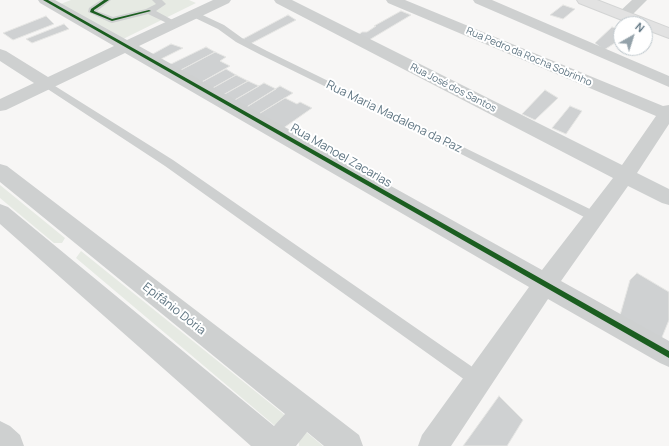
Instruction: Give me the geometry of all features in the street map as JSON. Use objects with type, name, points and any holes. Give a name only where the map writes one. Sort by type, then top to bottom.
[{"type":"main road","points":[[584,0],[623,16]]},
{"type":"main road","points":[[653,27],[669,33]]},
{"type":"street","name":"Rua Manoel Zacarias","points":[[45,0],[669,355]]},
{"type":"street","points":[[0,106],[224,0]]},
{"type":"street","name":"Rua José dos Santos","points":[[281,0],[669,198]]},
{"type":"street","name":"Rua Pedro da Rocha Sobrinho","points":[[393,0],[668,112]]},
{"type":"street","points":[[480,0],[669,82]]},
{"type":"street","points":[[623,16],[640,0]]},
{"type":"street","points":[[0,54],[47,84]]},
{"type":"street","points":[[433,446],[545,284],[625,176],[668,112]]},
{"type":"street","name":"Epifânio Dória","points":[[0,171],[348,446]]},
{"type":"street","points":[[0,212],[275,446],[306,412]]},
{"type":"street","points":[[53,257],[83,238]]},
{"type":"street","points":[[0,436],[9,446]]},
{"type":"lane","points":[[107,0],[91,11],[112,20],[149,11],[162,5],[156,0]]},
{"type":"lane","points":[[85,23],[114,10]]},
{"type":"lane","points":[[149,11],[174,23]]},
{"type":"lane","name":"Rua Maria Madalena da Paz","points":[[194,14],[221,27],[239,40],[264,53],[595,217]]},
{"type":"lane","points":[[47,84],[169,163],[478,380]]},
{"type":"shaded area","points":[[71,0],[189,0],[196,3],[121,40],[58,5]]},
{"type":"shaded area","points":[[0,185],[65,238],[62,243],[54,243],[0,198]]},
{"type":"shaded area","points":[[81,251],[286,416],[287,422],[274,425],[76,258]]},
{"type":"shaded area","points":[[305,431],[323,446],[299,446],[298,435]]},
{"type":"building","points":[[563,5],[575,9],[563,19],[550,15]]},
{"type":"building","points":[[401,11],[411,15],[369,40],[357,36],[362,32],[367,32],[376,26],[374,26]]},
{"type":"building","points":[[288,15],[296,20],[250,44],[243,39]]},
{"type":"building","points":[[46,16],[54,24],[13,40],[3,33]]},
{"type":"building","points":[[64,24],[69,29],[32,43],[26,39]]},
{"type":"building","points":[[613,27],[613,44],[604,50],[595,43]]},
{"type":"building","points":[[171,44],[183,48],[159,60],[149,56]]},
{"type":"building","points":[[206,47],[215,52],[179,71],[169,65]]},
{"type":"building","points":[[215,52],[226,57],[220,61],[230,66],[200,83],[179,71]]},
{"type":"building","points":[[226,69],[236,75],[211,89],[200,83]]},
{"type":"building","points":[[236,75],[248,81],[223,95],[211,89]]},
{"type":"building","points":[[248,81],[259,86],[233,101],[223,95]]},
{"type":"building","points":[[264,83],[276,89],[245,108],[233,101]]},
{"type":"building","points":[[280,86],[293,93],[257,115],[245,108]]},
{"type":"building","points":[[545,90],[558,98],[535,120],[522,114]]},
{"type":"building","points":[[285,98],[297,104],[300,102],[312,108],[282,129],[257,115]]},
{"type":"building","points":[[570,106],[582,111],[566,134],[552,128]]},
{"type":"building","points":[[637,273],[669,292],[669,320],[660,342],[619,319],[630,280]]},
{"type":"building","points":[[499,396],[523,420],[507,446],[463,446]]},
{"type":"cycle path","points":[[45,0],[669,355]]},
{"type":"cycle path","points":[[107,0],[92,10],[92,12],[112,20],[149,11]]}]
